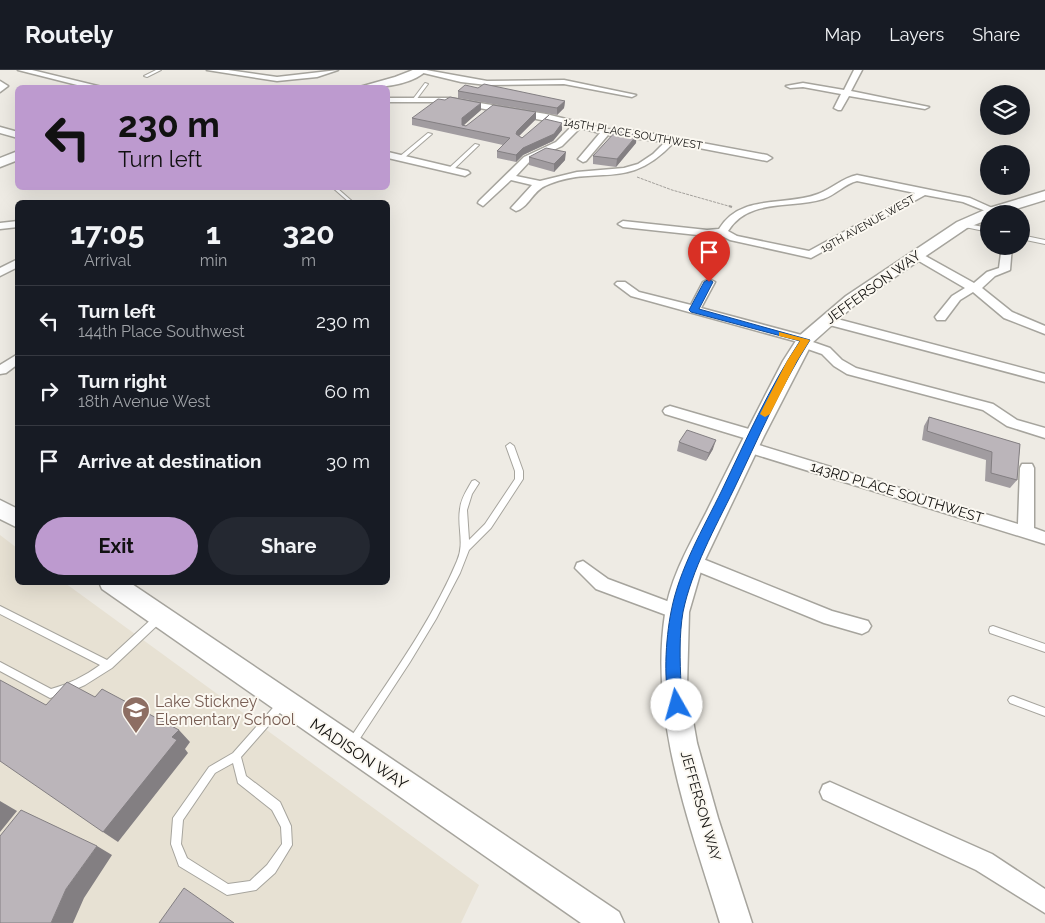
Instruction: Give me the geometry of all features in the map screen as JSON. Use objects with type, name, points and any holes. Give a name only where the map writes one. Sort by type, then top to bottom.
[{"type":"street","points":[[22,70],[38,71],[91,85]]},
{"type":"street","points":[[211,70],[277,79],[317,75],[334,70]]},
{"type":"street","points":[[375,85],[398,80],[419,70],[455,90],[487,83],[550,78],[632,95]]},
{"type":"street","points":[[455,90],[470,70]]},
{"type":"street","points":[[838,108],[858,70]]},
{"type":"street","points":[[0,83],[4,86],[0,90]]},
{"type":"street","points":[[790,86],[803,85],[925,108]]},
{"type":"street","name":"145TH PLACE SOUTHWEST","points":[[390,100],[414,99],[435,102],[455,90],[492,107],[543,120],[606,132],[638,134],[767,158]]},
{"type":"street","points":[[422,113],[435,102]]},
{"type":"street","points":[[479,118],[492,107]]},
{"type":"street","points":[[483,202],[527,159],[558,144],[578,126]]},
{"type":"street","points":[[0,130],[15,134]]},
{"type":"street","points":[[583,159],[606,132]]},
{"type":"street","points":[[516,208],[540,184],[575,173],[627,172],[660,155],[671,140]]},
{"type":"street","points":[[0,163],[15,156]]},
{"type":"street","points":[[390,156],[465,173]]},
{"type":"street","points":[[509,177],[540,184]]},
{"type":"street","points":[[622,224],[707,233],[722,232],[727,220],[742,211],[822,196],[850,179],[866,179],[966,200],[980,212]]},
{"type":"street","name":"19TH AVENUE WEST","points":[[722,232],[734,238],[811,256],[925,191]]},
{"type":"street","name":"JEFFERSON WAY","points":[[1024,205],[1045,195]]},
{"type":"street","name":"JEFFERSON WAY","points":[[736,923],[703,818],[684,743],[674,686],[677,612],[693,562],[751,441],[792,361],[804,342],[826,320],[916,255],[962,225],[980,223]]},
{"type":"street","points":[[0,226],[15,224]]},
{"type":"street","points":[[916,255],[976,289],[1008,314],[1045,330]]},
{"type":"street","points":[[941,317],[957,297],[976,289],[986,282],[990,274],[1004,270],[1006,255]]},
{"type":"street","points":[[0,273],[15,264]]},
{"type":"street","points":[[694,310],[709,282]]},
{"type":"street","points":[[621,284],[635,294],[804,342],[826,351],[838,363],[852,371],[988,407],[1012,423],[1045,433]]},
{"type":"street","points":[[826,320],[1045,378]]},
{"type":"street","points":[[1,370],[15,360]]},
{"type":"street","name":"143RD PLACE SOUTHWEST","points":[[670,411],[751,441],[1045,538]]},
{"type":"street","points":[[1026,532],[1027,468]]},
{"type":"street","points":[[693,562],[830,618],[862,626]]},
{"type":"street","points":[[583,568],[602,584],[677,612]]},
{"type":"street","name":"MADISON WAY","points":[[114,585],[603,921]]},
{"type":"street","points":[[830,792],[984,862],[1045,902]]},
{"type":"lane","points":[[146,76],[158,70]]},
{"type":"lane","points":[[414,99],[426,84]]},
{"type":"lane","points":[[400,158],[430,134]]},
{"type":"lane","points":[[450,170],[477,145]]},
{"type":"lane","points":[[336,190],[349,200]]},
{"type":"lane","points":[[1030,239],[1045,242]]},
{"type":"lane","points":[[349,747],[435,613],[466,549],[488,526],[519,479],[519,471],[510,446]]},
{"type":"lane","points":[[466,549],[462,512],[464,500],[475,483]]},
{"type":"lane","points":[[0,610],[109,665]]},
{"type":"lane","points":[[0,666],[50,694],[66,690],[88,680],[109,665],[160,617]]},
{"type":"lane","points":[[993,630],[1045,648]]},
{"type":"lane","points":[[1013,700],[1045,712]]},
{"type":"lane","points":[[236,756],[242,779],[276,806],[286,826],[287,845],[271,869],[252,886],[227,890],[183,862],[176,844],[178,818],[212,770],[236,756],[284,703]]},
{"type":"path","points":[[627,172],[662,188],[705,198],[742,211]]},
{"type":"shaded area","name":"Lake Stickney Elementary School","points":[[0,535],[15,546],[15,585],[68,585],[479,885],[461,923],[0,923]]},
{"type":"building","points":[[484,84],[565,101],[557,108],[458,91],[465,85],[478,88]]},
{"type":"building","points":[[450,97],[481,103],[462,118],[462,125],[466,126],[493,105],[536,112],[517,131],[516,134],[522,138],[549,115],[545,119],[562,123],[554,134],[523,148],[516,155],[497,151],[510,138],[412,118],[438,99],[445,100]]},
{"type":"building","points":[[616,131],[637,135],[617,159],[593,156]]},
{"type":"building","points":[[546,148],[566,152],[554,164],[529,157]]},
{"type":"building","points":[[929,417],[1020,444],[1017,480],[991,473],[992,452],[927,431]]},
{"type":"building","points":[[687,430],[716,440],[709,453],[679,442]]},
{"type":"building","points":[[0,680],[46,705],[67,682],[95,697],[102,689],[179,730],[172,737],[177,740],[103,832],[0,761]]},
{"type":"building","points":[[21,810],[97,846],[66,889],[51,923],[0,923],[0,836]]},
{"type":"building","points":[[184,888],[234,923],[159,923]]},
{"type":"slow traffic","points":[[765,414],[805,340],[782,334]]},
{"type":"place","name":"Lake Stickney Elementary School","points":[[136,734]]},
{"type":"route","points":[[677,705],[674,686],[677,612],[692,564],[754,436],[792,361],[805,340],[694,310],[709,282]]}]
